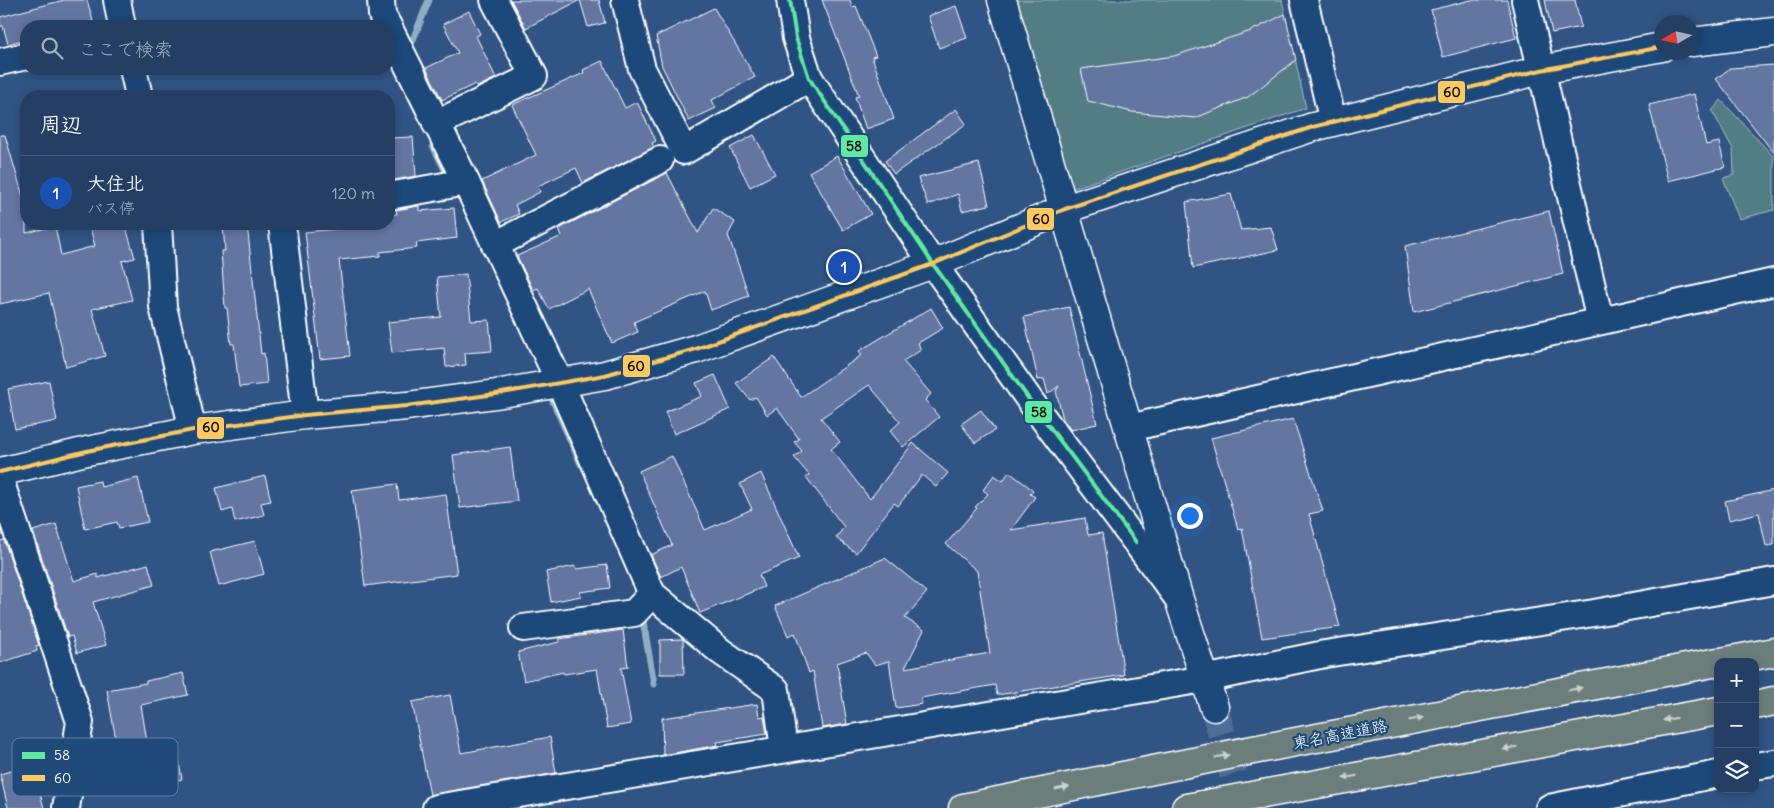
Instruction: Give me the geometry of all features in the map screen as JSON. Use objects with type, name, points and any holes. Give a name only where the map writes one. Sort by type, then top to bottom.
[{"type":"highway","name":"東名高速道路","points":[[1742,658],[1774,652]]},
{"type":"highway","name":"東名高速道路","points":[[963,808],[1248,751],[1714,663]]},
{"type":"highway","points":[[1759,703],[1774,701]]},
{"type":"highway","points":[[1186,808],[1714,712]]},
{"type":"street","points":[[117,0],[121,20]]},
{"type":"street","points":[[380,0],[384,20]]},
{"type":"street","points":[[436,124],[534,76],[494,0]]},
{"type":"street","points":[[625,0],[642,69],[684,151],[809,78]]},
{"type":"street","points":[[790,0],[796,38],[809,78],[933,264],[1031,402],[1175,586]]},
{"type":"street","points":[[1002,0],[1175,586],[1214,707]]},
{"type":"street","points":[[1304,0],[1333,122]]},
{"type":"street","points":[[1525,0],[1600,321]]},
{"type":"street","points":[[1699,41],[1774,32]]},
{"type":"street","points":[[396,43],[466,182],[560,383],[652,594],[720,652],[776,690],[784,749]]},
{"type":"street","points":[[0,472],[87,451],[193,430],[305,415],[407,406],[560,383],[605,374],[696,349],[933,264],[1065,209],[1333,122],[1541,70],[1654,49]]},
{"type":"street","points":[[0,62],[20,57]]},
{"type":"street","points":[[135,75],[138,90]]},
{"type":"street","points":[[495,245],[660,160]]},
{"type":"street","points":[[395,195],[466,182]]},
{"type":"street","points":[[158,230],[163,307],[193,430]]},
{"type":"street","points":[[283,230],[305,415]]},
{"type":"street","points":[[1129,428],[1774,282]]},
{"type":"street","points":[[0,480],[80,722],[77,738]]},
{"type":"street","points":[[436,808],[1204,679],[1325,654],[1594,613],[1774,580]]},
{"type":"street","points":[[523,628],[634,613],[652,594]]},
{"type":"street","points":[[1759,765],[1774,763]]},
{"type":"street","points":[[1549,808],[1714,775]]},
{"type":"green space","points":[[1007,0],[1282,0],[1306,108],[1060,193]]},
{"type":"green space","points":[[1721,100],[1774,157],[1774,210],[1739,219],[1723,178],[1734,175],[1733,149],[1712,111]]},
{"type":"building","points":[[64,0],[87,0],[93,20],[20,20],[20,41],[8,44],[3,26],[0,26],[0,17]]},
{"type":"building","points":[[511,0],[580,0],[526,28]]},
{"type":"building","points":[[580,0],[599,0],[605,23],[588,27]]},
{"type":"building","points":[[822,0],[850,0],[852,7],[856,6],[876,56],[872,57],[894,119],[866,129],[855,97],[859,96]]},
{"type":"building","points":[[1471,0],[1507,0],[1516,38],[1443,57],[1431,10]]},
{"type":"building","points":[[1545,0],[1575,0],[1581,27],[1552,33]]},
{"type":"building","points":[[956,6],[967,38],[939,48],[928,16]]},
{"type":"building","points":[[714,8],[755,77],[712,100],[716,108],[689,121],[662,66],[656,36]]},
{"type":"building","points":[[469,11],[480,34],[476,36],[496,78],[477,87],[475,84],[442,100],[426,68],[458,53],[443,24]]},
{"type":"building","points":[[1285,14],[1296,60],[1248,97],[1195,118],[1132,112],[1088,101],[1081,69],[1174,56],[1251,31]]},
{"type":"building","points":[[602,61],[625,108],[637,102],[656,141],[652,143],[654,147],[583,183],[576,168],[538,186],[540,192],[515,205],[519,214],[501,222],[482,181],[536,155],[512,105],[584,73],[583,70]]},
{"type":"building","points":[[1774,65],[1774,153],[1716,79],[1730,68]]},
{"type":"building","points":[[1694,94],[1706,145],[1719,142],[1725,167],[1668,181],[1649,105]]},
{"type":"building","points":[[956,109],[966,124],[894,174],[885,161]]},
{"type":"building","points":[[0,135],[5,135],[20,186],[20,230],[26,230],[26,233],[38,230],[56,230],[61,255],[95,246],[91,230],[127,230],[135,258],[122,261],[132,300],[92,309],[105,356],[66,367],[49,293],[0,304]]},
{"type":"building","points":[[754,135],[775,174],[750,187],[730,148]]},
{"type":"building","points":[[413,137],[416,176],[395,180],[395,138]]},
{"type":"building","points":[[837,156],[871,214],[843,230],[809,172]]},
{"type":"building","points":[[979,163],[989,205],[962,211],[958,194],[928,205],[918,178]]},
{"type":"building","points":[[667,173],[698,233],[713,208],[735,222],[728,235],[749,296],[711,310],[705,291],[634,322],[638,332],[612,343],[588,289],[549,309],[538,288],[533,290],[517,256],[562,236],[559,229]]},
{"type":"building","points":[[1231,194],[1241,230],[1271,227],[1278,250],[1193,268],[1186,202]]},
{"type":"building","points":[[419,206],[419,211],[454,208],[457,238],[416,243],[417,248],[380,252],[380,256],[339,260],[350,356],[320,359],[305,232],[326,230],[395,230],[396,210]]},
{"type":"building","points":[[1549,211],[1563,274],[1414,312],[1405,246]]},
{"type":"building","points":[[223,230],[248,230],[261,354],[264,353],[267,384],[239,387],[234,344],[231,344],[227,308],[225,308],[221,251],[225,251]]},
{"type":"building","points":[[466,274],[471,321],[489,320],[492,351],[465,353],[466,365],[446,367],[444,348],[392,353],[388,322],[441,317],[437,277]]},
{"type":"building","points":[[1069,307],[1097,424],[1071,430],[1063,419],[1056,391],[1059,386],[1048,394],[1044,379],[1038,380],[1024,317]]},
{"type":"building","points":[[931,308],[943,328],[918,343],[921,350],[903,361],[931,394],[925,400],[939,417],[903,447],[890,431],[900,422],[869,385],[821,418],[840,442],[831,449],[870,499],[913,443],[948,473],[936,487],[922,475],[898,506],[894,503],[856,553],[836,538],[844,527],[806,477],[809,475],[794,457],[802,451],[794,442],[799,439],[777,408],[767,415],[756,397],[750,400],[736,383],[774,357],[801,397],[862,355],[859,351]]},
{"type":"building","points":[[715,375],[730,409],[674,434],[665,412],[702,396],[696,383]]},
{"type":"building","points":[[49,381],[57,421],[15,429],[8,389]]},
{"type":"building","points":[[981,410],[995,430],[975,443],[961,424]]},
{"type":"building","points":[[1293,419],[1323,511],[1309,514],[1340,627],[1262,638],[1242,528],[1238,529],[1211,438]]},
{"type":"building","points":[[510,447],[517,501],[460,508],[453,455]]},
{"type":"building","points":[[672,456],[705,530],[752,509],[740,484],[761,473],[799,558],[759,575],[764,587],[700,613],[681,567],[661,577],[651,555],[672,545],[639,471]]},
{"type":"building","points":[[1009,472],[1033,490],[1030,494],[1035,497],[1011,530],[1085,518],[1088,535],[1102,533],[1124,675],[997,695],[995,685],[921,698],[922,704],[896,708],[889,661],[875,665],[866,653],[837,663],[847,724],[822,728],[813,671],[809,673],[795,633],[788,636],[775,606],[885,558],[927,592],[905,618],[924,630],[905,668],[990,653],[977,571],[946,544],[977,508],[975,507],[988,494],[983,490],[994,475],[1003,481]]},
{"type":"building","points":[[265,476],[271,501],[261,503],[264,515],[235,522],[232,509],[222,512],[216,488]]},
{"type":"building","points":[[138,478],[148,522],[119,528],[117,522],[85,529],[76,486],[100,481],[101,487]]},
{"type":"building","points":[[397,484],[399,500],[446,494],[457,574],[365,586],[352,490]]},
{"type":"building","points":[[1774,490],[1774,545],[1766,546],[1759,513],[1729,520],[1725,501]]},
{"type":"building","points":[[56,524],[74,581],[98,574],[98,578],[148,564],[154,585],[93,602],[106,645],[77,653],[72,636],[68,637],[33,531]]},
{"type":"building","points":[[4,540],[39,645],[36,646],[37,651],[0,663],[0,541]]},
{"type":"building","points":[[255,541],[264,574],[219,586],[210,552]]},
{"type":"building","points":[[607,565],[610,588],[580,592],[581,596],[551,602],[546,572],[575,566],[576,569]]},
{"type":"building","points":[[623,630],[628,667],[621,668],[631,724],[607,728],[597,669],[564,674],[563,672],[524,681],[518,652],[559,642],[559,639]]},
{"type":"building","points":[[683,639],[684,674],[660,674],[660,640]]},
{"type":"building","points":[[183,673],[188,695],[141,705],[146,738],[116,738],[107,690],[146,683],[146,681]]},
{"type":"building","points":[[450,695],[461,753],[550,737],[556,773],[430,795],[412,702]]},
{"type":"building","points":[[757,704],[759,717],[764,716],[767,734],[717,742],[718,745],[663,755],[662,718]]},
{"type":"building","points":[[178,758],[182,779],[178,780]]},
{"type":"building","points":[[12,771],[12,796],[41,796],[44,808],[8,808],[0,774]]},
{"type":"waterway","points":[[408,52],[429,0]]},
{"type":"waterway","points":[[433,146],[446,172]]},
{"type":"waterway","points":[[548,390],[581,464]]},
{"type":"waterway","points":[[642,615],[654,684]]},
{"type":"tunnel","points":[[1214,707],[1243,808]]},
{"type":"transit line","name":"58","points":[[790,0],[796,38],[809,78],[933,264],[1031,402],[1136,542]]},
{"type":"transit line","name":"60","points":[[0,472],[87,451],[193,430],[305,415],[407,406],[496,394],[605,375],[696,349],[933,264],[1065,209],[1313,127],[1541,70],[1654,49]]},
{"type":"place","name":"大住北","points":[[844,267]]}]
